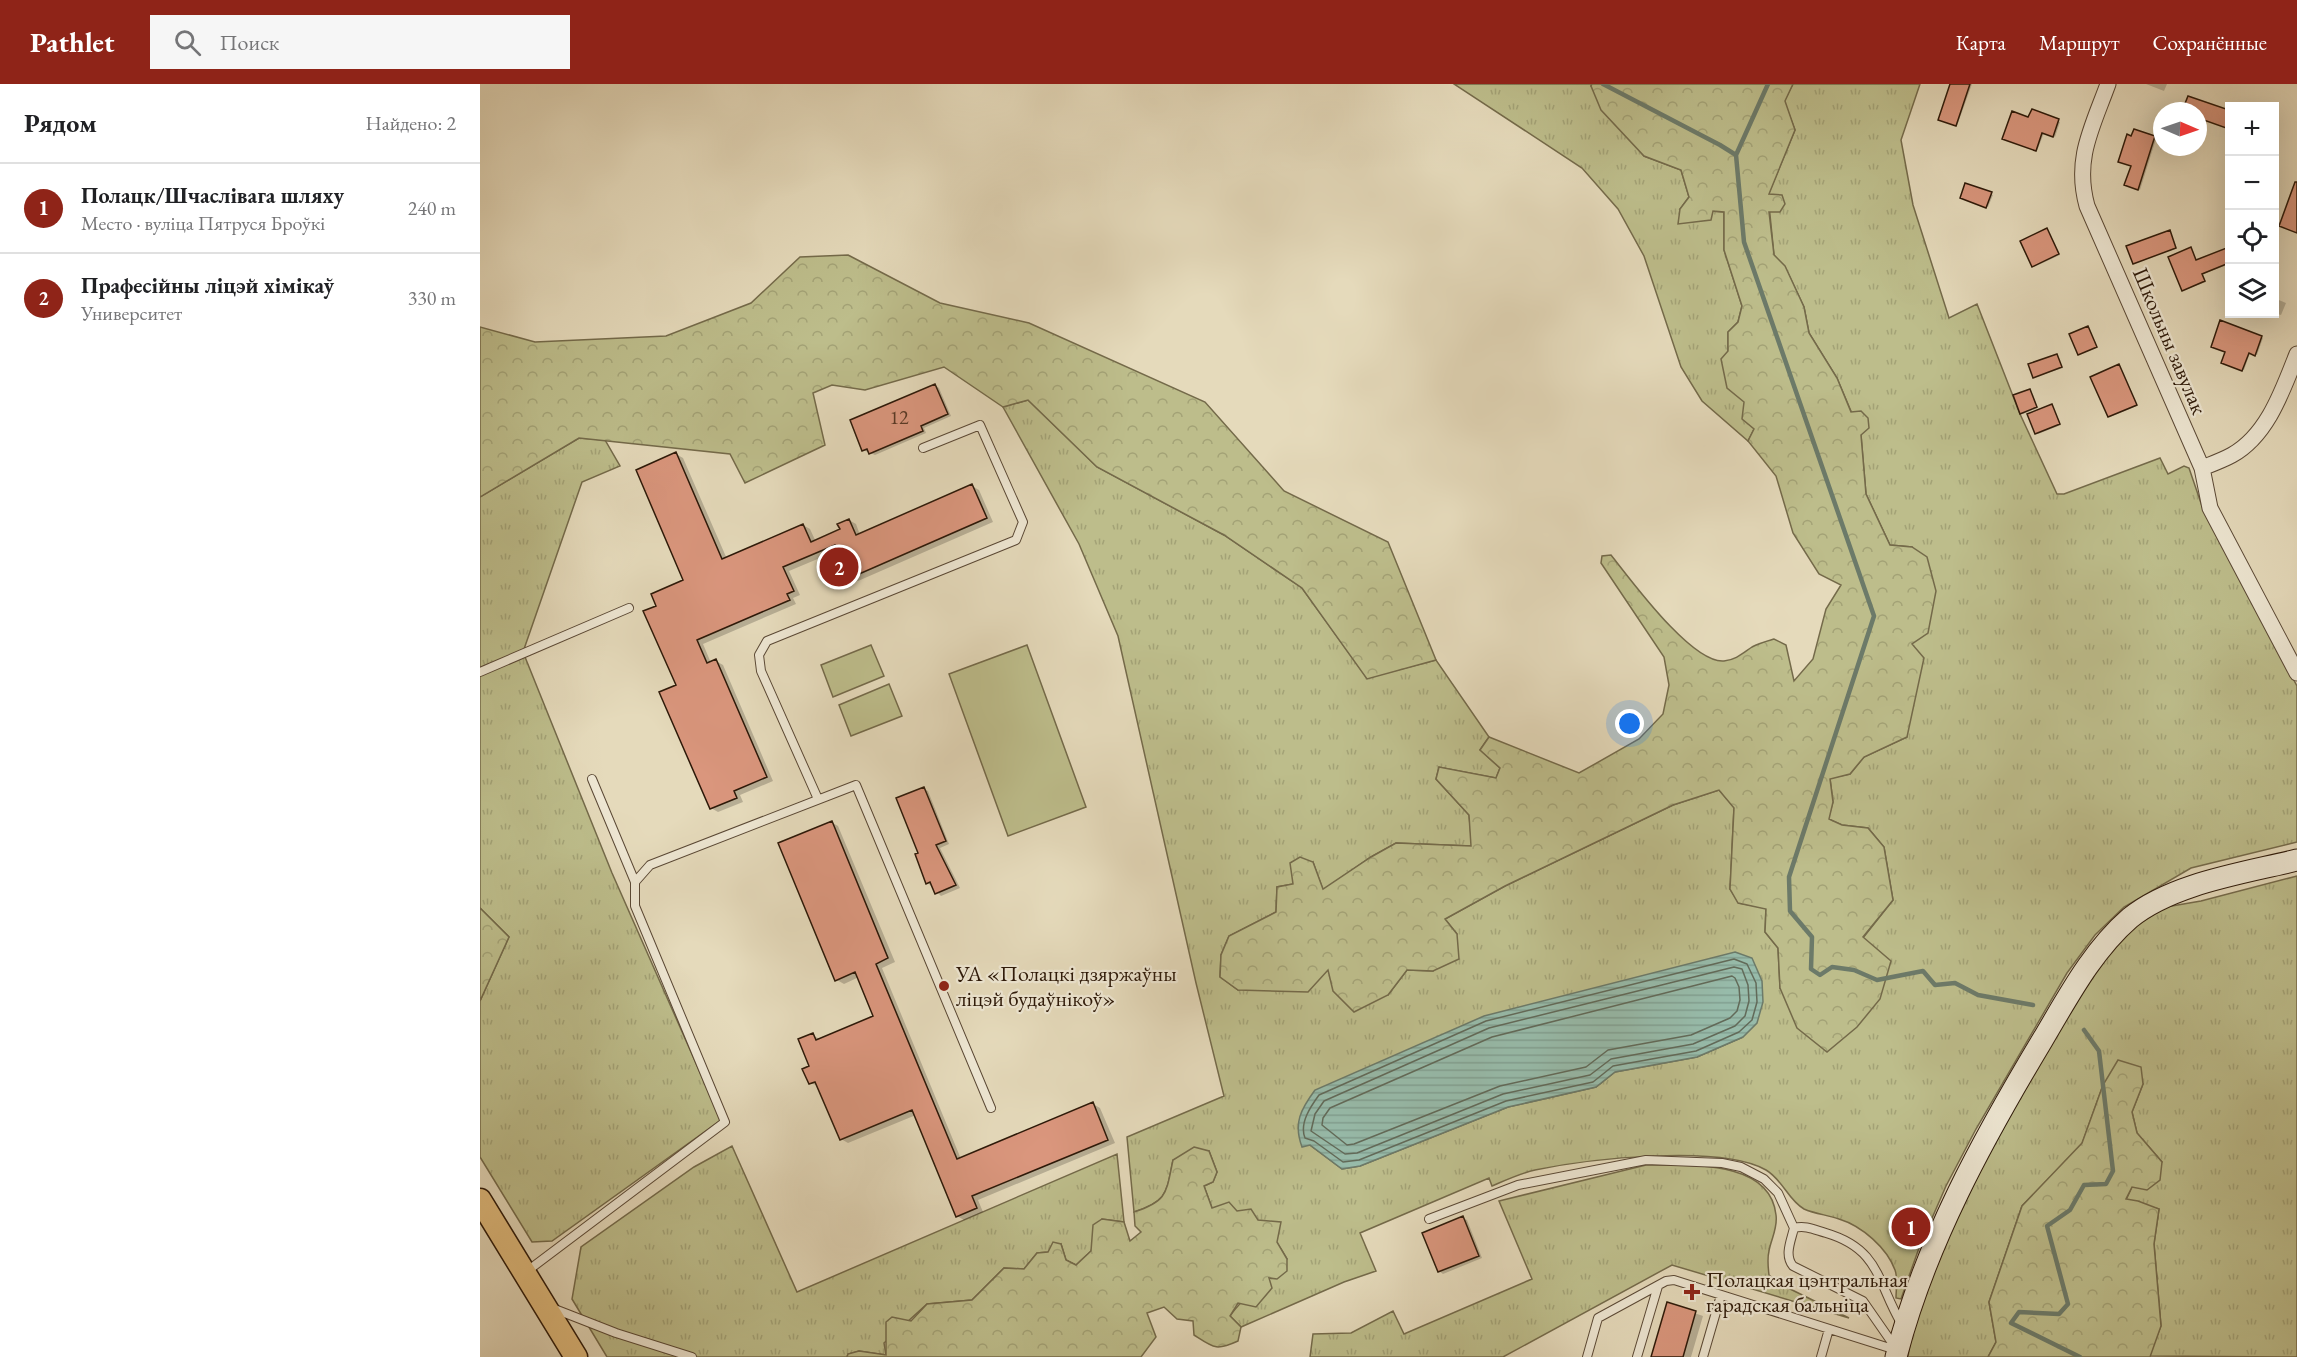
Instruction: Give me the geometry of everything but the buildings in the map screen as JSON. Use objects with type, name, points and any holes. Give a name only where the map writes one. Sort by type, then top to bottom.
[{"type":"main road","points":[[1897,1354],[1904,1328],[1932,1253],[1958,1192],[2036,1051],[2078,980],[2104,943],[2132,917],[2162,899],[2197,885],[2297,860]]},
{"type":"main road","points":[[480,1200],[576,1357]]},
{"type":"street","name":"Школьны завулак","points":[[2108,84],[2083,152],[2081,170],[2087,206],[2202,468],[2210,508],[2297,673]]},
{"type":"street","points":[[2202,468],[2234,454],[2252,439],[2280,397],[2297,354]]},
{"type":"lane","points":[[818,799],[761,671],[759,655],[768,641],[1016,540],[1023,522],[980,425],[923,448]]},
{"type":"lane","points":[[480,672],[629,608]]},
{"type":"lane","points":[[525,1273],[725,1122],[635,906],[634,882],[592,779]]},
{"type":"lane","points":[[634,882],[650,865],[856,785],[991,1108]]},
{"type":"lane","points":[[1429,1219],[1518,1185],[1646,1160],[1722,1163],[1741,1167],[1764,1179],[1778,1193],[1794,1228],[1788,1253],[1793,1266],[1863,1301],[1897,1354]]},
{"type":"lane","points":[[1794,1228],[1803,1226],[1835,1236],[1867,1255],[1881,1276],[1891,1306],[1904,1328]]},
{"type":"lane","points":[[1587,1357],[1598,1318],[1674,1280],[1829,1329],[1897,1354]]},
{"type":"lane","points":[[1637,1357],[1658,1286]]},
{"type":"lane","points":[[1703,1357],[1721,1295]]},
{"type":"lane","points":[[545,1306],[616,1333],[693,1357]]},
{"type":"lane","points":[[1821,1357],[1829,1329]]},
{"type":"green space","points":[[1454,84],[1592,84],[1591,86],[1644,156],[1681,170],[1689,197],[1680,209],[1724,212],[1724,250],[1742,306],[1738,322],[1728,332],[1728,351],[1754,429],[1748,441],[1702,401],[1681,367],[1644,256],[1618,209],[1582,168]]},
{"type":"green space","points":[[1592,84],[1793,84],[1785,101],[1795,130],[1769,194],[1782,195],[1785,204],[1780,212],[1769,212],[1774,255],[1785,266],[1804,307],[1809,333],[1837,378],[1851,412],[1861,411],[1868,418],[1869,428],[1861,435],[1866,494],[1890,545],[1912,547],[1927,557],[1936,591],[1928,633],[1912,644],[1924,658],[1907,737],[1864,757],[1850,774],[1830,779],[1833,802],[1829,819],[1842,825],[1868,828],[1884,847],[1893,900],[1863,937],[1891,961],[1880,999],[1857,1027],[1827,1052],[1797,1028],[1780,988],[1778,948],[1765,932],[1766,909],[1738,903],[1730,889],[1734,808],[1719,790],[1673,805],[1505,886],[1445,919],[1457,934],[1459,959],[1433,971],[1407,970],[1388,995],[1354,1012],[1333,991],[1328,970],[1308,992],[1238,990],[1220,977],[1221,955],[1229,936],[1276,912],[1277,887],[1293,884],[1290,863],[1300,857],[1313,862],[1323,889],[1396,843],[1471,846],[1469,815],[1436,779],[1439,767],[1496,778],[1500,768],[1480,750],[1489,737],[1579,773],[1639,739],[1663,714],[1669,685],[1664,657],[1601,563],[1602,556],[1611,555],[1679,635],[1711,658],[1724,661],[1732,659],[1763,642],[1774,639],[1786,645],[1794,681],[1813,659],[1826,609],[1841,585],[1819,574],[1793,533],[1776,476],[1748,441],[1754,429],[1742,419],[1744,402],[1727,388],[1721,359],[1728,351],[1728,332],[1738,322],[1742,306],[1724,250],[1724,212],[1713,211],[1711,220],[1678,224],[1680,209],[1689,197],[1681,170],[1644,156],[1601,110]]},
{"type":"green space","points":[[1793,84],[1920,84],[1901,140],[1913,205],[1949,318],[1977,304],[2020,414],[2057,494],[2064,494],[2160,458],[2168,474],[2184,466],[2189,468],[2204,512],[2297,686],[2297,842],[2191,868],[2124,907],[2095,935],[2067,973],[1976,1129],[1946,1186],[1919,1248],[1901,1299],[1896,1298],[1895,1270],[1886,1254],[1873,1239],[1848,1222],[1804,1209],[1766,1170],[1745,1162],[1718,1157],[1653,1156],[1619,1158],[1535,1170],[1492,1186],[1489,1178],[1360,1233],[1376,1271],[1344,1282],[1241,1327],[1230,1316],[1250,1293],[1287,1259],[1265,1228],[1257,1222],[1238,1213],[1212,1208],[1204,1186],[1213,1182],[1217,1172],[1209,1151],[1173,1160],[1164,1194],[1153,1204],[1134,1212],[1127,1137],[1224,1096],[1196,983],[1118,636],[1079,544],[1003,407],[1028,400],[1097,467],[1224,535],[1302,588],[1367,678],[1436,660],[1489,737],[1480,750],[1500,768],[1496,778],[1439,767],[1436,779],[1469,815],[1472,846],[1396,843],[1323,890],[1313,862],[1293,884],[1277,887],[1276,912],[1229,936],[1221,955],[1220,977],[1238,990],[1328,970],[1388,995],[1407,970],[1433,971],[1457,934],[1445,919],[1505,886],[1673,805],[1719,790],[1734,807],[1730,889],[1739,903],[1766,908],[1765,932],[1778,948],[1780,988],[1863,938],[1893,900],[1884,847],[1868,828],[1842,825],[1828,819],[1833,802],[1830,778],[1850,774],[1864,757],[1907,737],[1912,644],[1912,547],[1890,545],[1866,494],[1861,435],[1837,378],[1809,333],[1804,307],[1785,267],[1774,255],[1768,195],[1795,130],[1784,101]],"holes":[[[1743,1037],[1697,1057],[1615,1072],[1596,1087],[1508,1107],[1360,1166],[1342,1169],[1310,1145]]]},
{"type":"green space","points":[[848,255],[940,303],[1029,323],[1205,402],[1284,491],[1388,542],[1436,660],[1367,679],[1302,588],[1224,535],[1097,467],[1028,400],[1003,407],[944,367],[865,390],[832,385],[813,393],[825,445],[745,483],[730,454],[579,438],[480,497],[480,327],[535,342],[666,336],[751,303],[800,257]]},
{"type":"green space","points":[[579,438],[605,440],[620,466],[582,482],[523,652],[612,873],[721,1120],[552,1241],[532,1242],[480,1157],[480,1001],[509,937],[480,908],[480,497]]},
{"type":"green space","points":[[871,645],[884,676],[833,697],[821,665]]},
{"type":"green space","points":[[1027,645],[1086,807],[1008,836],[949,674]]},
{"type":"green space","points":[[889,684],[902,716],[851,736],[839,705]]},
{"type":"green space","points":[[2297,876],[2297,1357],[2149,1356],[2161,1326],[2154,1244],[2159,1209],[2126,1200],[2132,1187],[2162,1162],[2137,1133],[2132,1112],[2143,1084],[2103,1085],[2082,1144],[2022,1206],[1989,1302],[1996,1342],[1988,1357],[1908,1357],[1912,1331],[1939,1256],[1995,1140],[2085,985],[2111,949],[2137,924],[2166,907],[2201,901]]},
{"type":"green space","points":[[480,908],[509,937],[480,1001]]},
{"type":"green space","points":[[2118,1060],[2141,1067],[2143,1084],[2132,1112],[2137,1133],[2162,1162],[2160,1180],[2147,1190],[2132,1187],[2126,1199],[2159,1209],[2154,1244],[2161,1326],[2150,1357],[1988,1357],[1996,1342],[1989,1302],[2022,1206],[2082,1143],[2103,1085]]},
{"type":"green space","points":[[732,1146],[797,1292],[1117,1154],[1124,1222],[1102,1219],[1091,1251],[1076,1265],[1066,1260],[1061,1244],[1048,1252],[1037,1253],[1024,1269],[1004,1268],[972,1300],[927,1304],[884,1343],[886,1355],[859,1351],[848,1354],[847,1357],[607,1357],[572,1299],[581,1247],[694,1167]]},
{"type":"green space","points":[[1194,1147],[1209,1151],[1217,1172],[1213,1182],[1204,1186],[1212,1208],[1229,1202],[1237,1211],[1251,1209],[1258,1220],[1281,1222],[1277,1242],[1287,1259],[1287,1271],[1277,1279],[1269,1278],[1272,1288],[1256,1307],[1238,1303],[1230,1316],[1241,1327],[1238,1341],[1215,1347],[1194,1335],[1193,1321],[1177,1319],[1164,1307],[1147,1313],[1156,1337],[1141,1357],[847,1357],[848,1354],[859,1351],[886,1355],[886,1322],[892,1317],[911,1321],[927,1304],[972,1300],[1004,1268],[1024,1269],[1037,1253],[1048,1252],[1053,1242],[1061,1244],[1066,1260],[1076,1265],[1091,1251],[1093,1225],[1102,1219],[1124,1222],[1130,1241],[1141,1232],[1135,1226],[1134,1212],[1153,1204],[1164,1194],[1173,1160]]},
{"type":"green space","points":[[1646,1165],[1703,1166],[1724,1169],[1743,1174],[1759,1183],[1770,1197],[1776,1215],[1768,1257],[1769,1275],[1780,1284],[1849,1318],[1672,1265],[1503,1357],[1310,1357],[1313,1334],[1351,1333],[1393,1311],[1404,1334],[1532,1279],[1499,1201]]},
{"type":"water","points":[[1735,952],[1752,958],[1762,981],[1763,1002],[1757,1023],[1743,1037],[1697,1057],[1615,1072],[1596,1087],[1508,1107],[1360,1166],[1342,1169],[1310,1145],[1302,1147],[1298,1123],[1315,1090],[1484,1016]]},
{"type":"waterway","points":[[1603,84],[1736,155]]},
{"type":"waterway","points":[[1768,84],[1736,155],[1744,242],[1874,616],[1789,877],[1790,911],[1812,937],[1811,969],[1820,975],[1832,967],[1854,970],[1877,980],[1923,971],[1935,985],[1955,983],[1978,995],[2033,1005]]},
{"type":"waterway","points":[[2080,1357],[2011,1323],[2019,1312],[2059,1314],[2068,1304],[2047,1226],[2070,1210],[2084,1185],[2106,1184],[2113,1171],[2099,1051],[2084,1030]]},
{"type":"place","name":"Прафесійны ліцэй хімікаў","points":[[839,567]]},
{"type":"place","name":"УА «Полацкі дзяржаўны ліцэй будаўнікоў»","points":[[944,986]]},
{"type":"place","name":"Полацк/Шчаслівага шляху","points":[[1911,1227]]},
{"type":"place","name":"Полацкая цэнтральная гарадская бальніца","points":[[1692,1292]]}]
